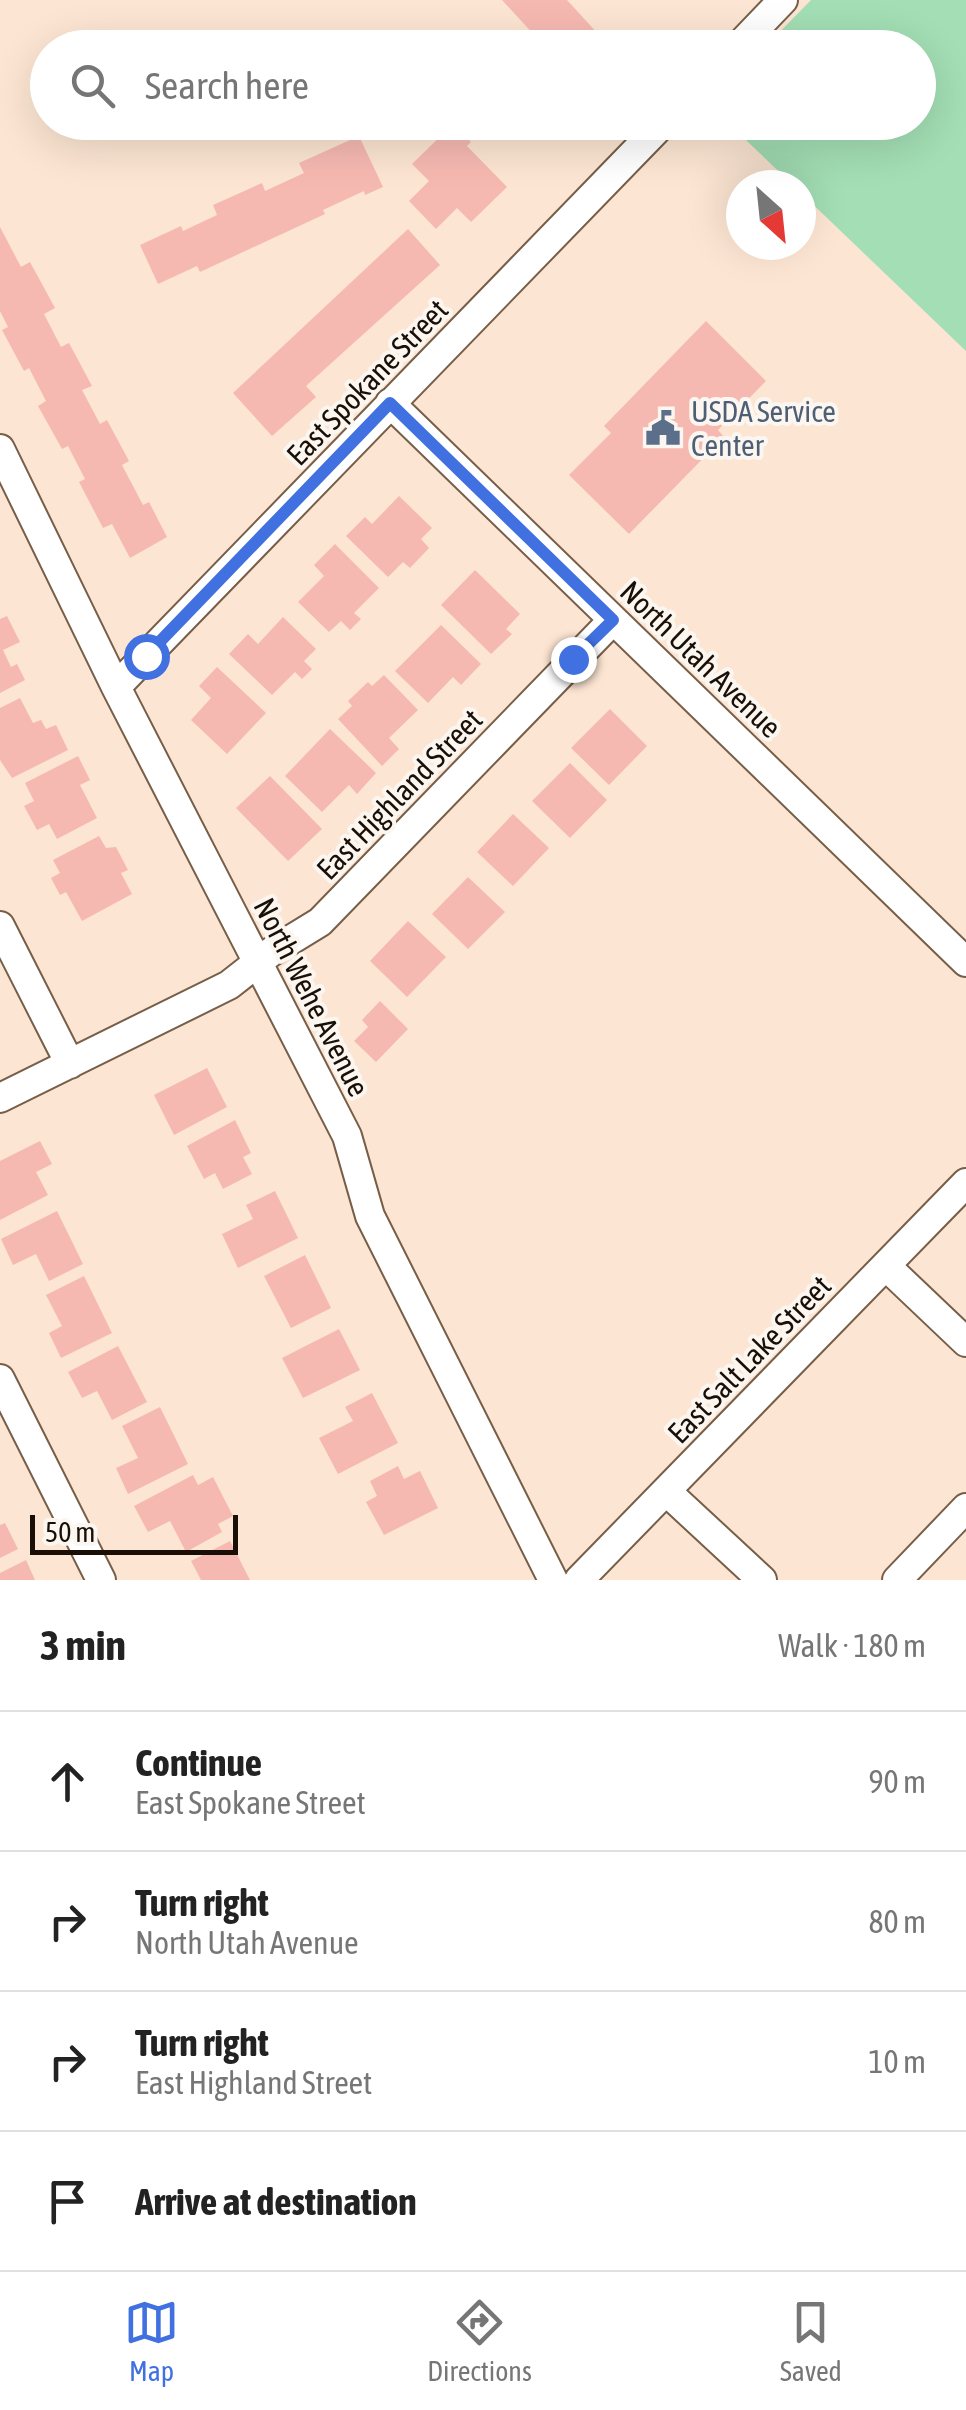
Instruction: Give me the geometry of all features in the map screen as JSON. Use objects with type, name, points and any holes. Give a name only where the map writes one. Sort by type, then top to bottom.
[{"type":"street","points":[[754,30],[783,0]]},
{"type":"street","name":"East Spokane Street","points":[[116,687],[646,140]]},
{"type":"street","name":"North Utah Avenue","points":[[390,403],[966,962]]},
{"type":"street","name":"North Wehe Avenue","points":[[0,449],[116,687],[347,1136],[370,1216],[552,1580]]},
{"type":"street","name":"East Highland Street","points":[[0,1098],[229,986],[336,908],[613,620]]},
{"type":"street","points":[[0,926],[70,1064]]},
{"type":"street","name":"East Salt Lake Street","points":[[580,1580],[966,1183]]},
{"type":"street","points":[[886,1266],[966,1342]]},
{"type":"street","points":[[0,1379],[102,1580]]},
{"type":"street","points":[[666,1491],[762,1580]]},
{"type":"street","points":[[897,1580],[966,1508]]},
{"type":"green space","points":[[811,0],[966,0],[966,351],[816,207],[816,170],[777,170],[746,140],[936,140],[936,30],[782,30]]},
{"type":"building","points":[[502,0],[567,0],[594,30],[530,30]]},
{"type":"building","points":[[350,140],[361,140],[383,187],[365,195],[364,191],[323,210],[325,214],[200,272],[197,266],[158,284],[140,245],[217,215],[213,205],[262,183],[265,191],[304,173],[299,163]]},
{"type":"building","points":[[437,140],[469,140],[467,146],[507,187],[471,222],[457,208],[436,229],[409,201],[429,181],[412,164]]},
{"type":"building","points":[[0,227],[21,267],[30,262],[55,308],[44,314],[61,347],[69,343],[92,386],[82,390],[100,424],[107,420],[129,461],[122,465],[143,505],[149,502],[167,537],[130,558],[112,524],[103,528],[79,482],[85,479],[68,446],[62,449],[38,406],[46,401],[2,330],[8,327],[0,311]]},
{"type":"building","points":[[408,229],[440,265],[306,386],[316,397],[272,436],[233,393]]},
{"type":"building","name":"USDA Service Center","points":[[706,321],[766,381],[718,430],[724,437],[629,534],[569,475],[611,433],[604,426]]},
{"type":"building","points":[[399,496],[432,528],[421,539],[429,548],[410,568],[403,562],[388,577],[346,536],[365,517],[372,524]]},
{"type":"building","points":[[335,544],[379,588],[354,613],[361,619],[350,630],[341,621],[329,632],[298,602],[324,576],[314,565]]},
{"type":"building","points":[[475,570],[520,614],[506,629],[512,634],[491,654],[441,605]]},
{"type":"building","points":[[7,616],[20,642],[3,650],[11,667],[17,664],[25,680],[0,693],[0,619]]},
{"type":"building","points":[[283,617],[316,649],[304,661],[312,669],[302,679],[295,672],[272,695],[229,654],[248,634],[258,644]]},
{"type":"building","points":[[441,625],[481,664],[461,685],[453,677],[428,703],[395,671]]},
{"type":"building","points":[[217,667],[266,713],[227,754],[191,720],[211,698],[199,686]]},
{"type":"building","points":[[384,675],[418,710],[389,738],[399,749],[382,766],[338,719],[352,706],[348,701],[368,682],[372,686]]},
{"type":"building","points":[[20,698],[33,723],[41,720],[46,729],[56,725],[68,750],[12,778],[0,760],[0,708]]},
{"type":"building","points":[[610,709],[647,746],[609,785],[571,748]]},
{"type":"building","points":[[330,729],[376,773],[357,794],[349,785],[322,812],[285,776]]},
{"type":"building","points":[[78,756],[90,780],[80,785],[97,818],[57,839],[49,824],[37,830],[24,806],[34,801],[25,783]]},
{"type":"building","points":[[570,763],[607,800],[570,838],[532,801]]},
{"type":"building","points":[[270,776],[322,829],[288,861],[236,808]]},
{"type":"building","points":[[513,814],[549,848],[513,886],[477,852]]},
{"type":"building","points":[[99,836],[106,848],[116,847],[128,870],[121,873],[132,894],[82,921],[66,892],[60,895],[51,878],[60,873],[53,860]]},
{"type":"building","points":[[468,877],[505,912],[468,949],[432,914]]},
{"type":"building","points":[[408,921],[446,957],[407,997],[370,961]]},
{"type":"building","points":[[380,1001],[408,1029],[376,1062],[354,1041],[368,1027],[362,1020]]},
{"type":"building","points":[[207,1068],[227,1107],[174,1135],[154,1095]]},
{"type":"building","points":[[235,1120],[251,1153],[243,1157],[252,1174],[223,1189],[215,1173],[204,1179],[187,1146]]},
{"type":"building","points":[[40,1141],[52,1164],[36,1172],[48,1195],[0,1220],[0,1161]]},
{"type":"building","points":[[275,1191],[298,1238],[238,1268],[222,1234],[253,1219],[246,1205]]},
{"type":"building","points":[[57,1211],[83,1264],[49,1281],[36,1254],[13,1265],[1,1239]]},
{"type":"building","points":[[305,1255],[331,1308],[291,1328],[264,1276]]},
{"type":"building","points":[[84,1276],[112,1333],[61,1358],[49,1333],[62,1326],[46,1295]]},
{"type":"building","points":[[339,1329],[360,1370],[303,1398],[282,1358]]},
{"type":"building","points":[[118,1346],[147,1402],[112,1420],[97,1391],[82,1398],[68,1372]]},
{"type":"building","points":[[372,1393],[398,1443],[338,1474],[319,1438],[353,1421],[345,1407]]},
{"type":"building","points":[[160,1407],[188,1464],[128,1494],[116,1468],[138,1458],[122,1426]]},
{"type":"building","points":[[398,1466],[404,1479],[420,1471],[438,1508],[384,1535],[366,1502],[377,1496],[370,1481]]},
{"type":"building","points":[[193,1475],[198,1485],[213,1477],[233,1516],[218,1524],[222,1532],[186,1552],[170,1521],[148,1532],[134,1506]]},
{"type":"building","points":[[5,1523],[18,1549],[0,1558],[0,1525]]},
{"type":"building","points":[[230,1541],[250,1580],[201,1580],[191,1561]]},
{"type":"building","points":[[26,1560],[35,1580],[0,1580],[0,1573]]},
{"type":"place","name":"USDA Service Center","points":[[663,428]]},
{"type":"route","points":[[146,656],[390,403],[613,620],[573,659]]}]
